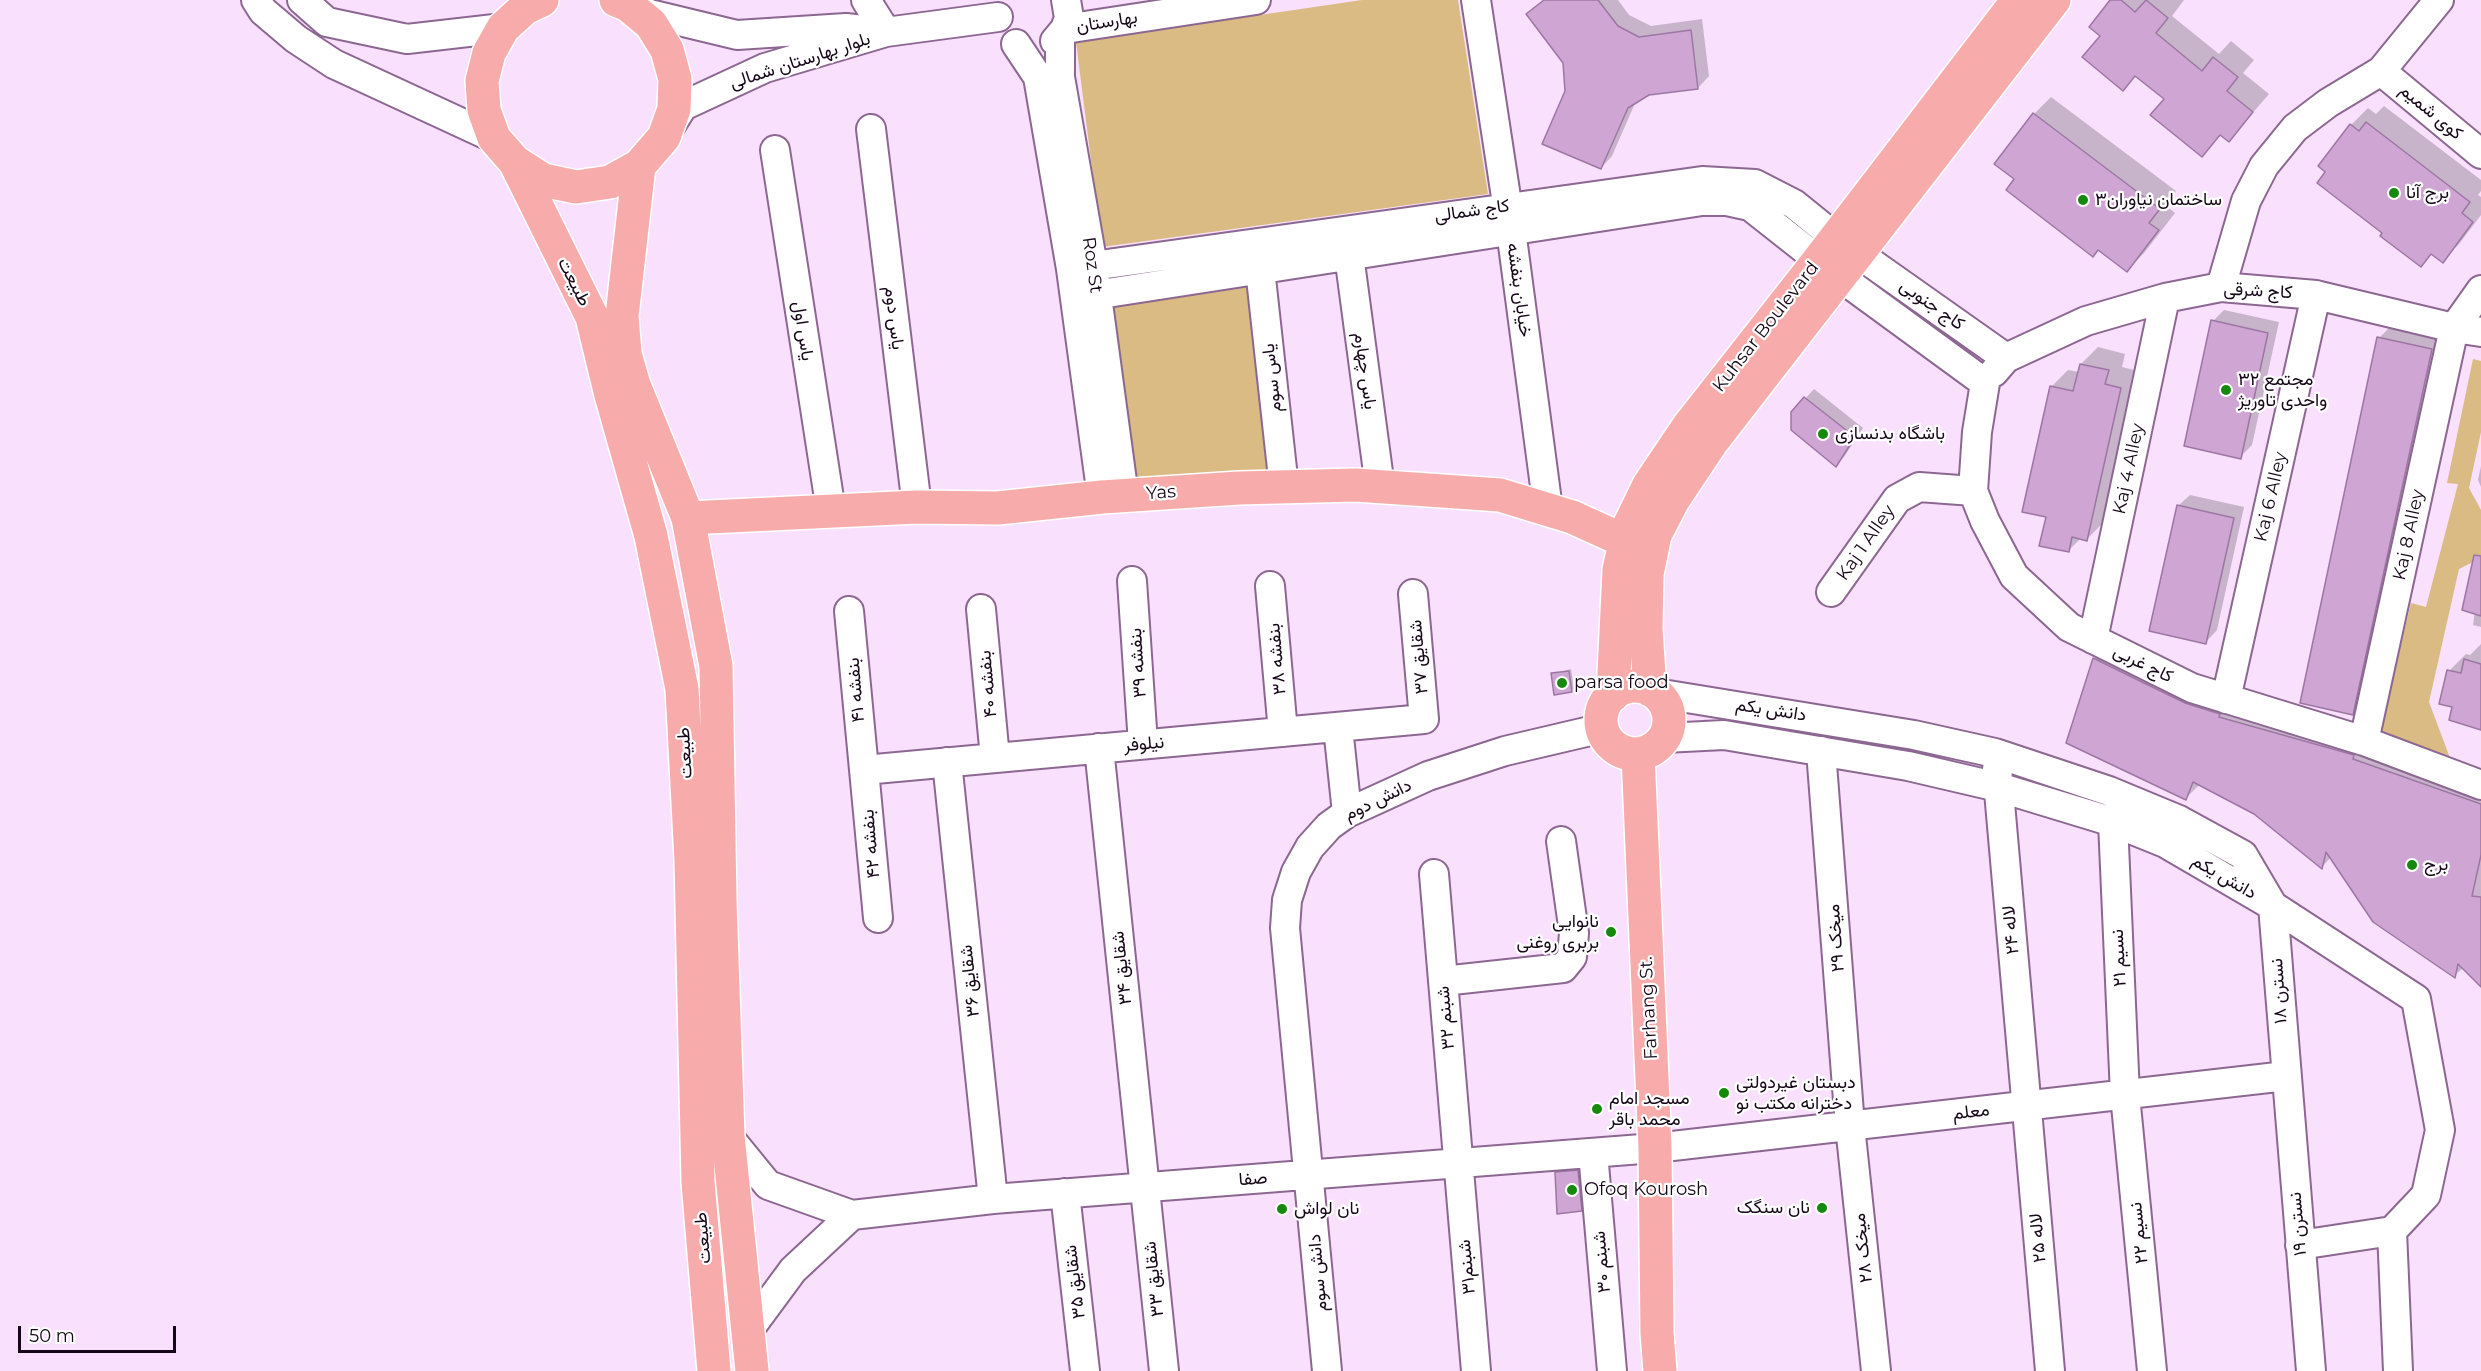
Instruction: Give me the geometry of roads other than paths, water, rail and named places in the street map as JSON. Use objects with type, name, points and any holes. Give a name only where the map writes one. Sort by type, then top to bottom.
[{"type":"main road","name":"طبیعت","points":[[542,0],[507,14],[489,53],[482,81],[484,110],[592,317],[611,395],[651,536],[682,689],[691,860],[698,1182],[714,1371]]},
{"type":"main road","name":"Kuhsar Boulevard","points":[[1653,692],[1646,630],[1647,574],[1656,535],[1673,500],[1838,257],[2018,0]]},
{"type":"main road","name":"Kuhsar Boulevard","points":[[1613,695],[1619,570],[1629,526],[1649,485],[1688,426],[1838,257],[2054,0]]},
{"type":"main road","points":[[504,150],[543,180],[576,187],[610,182],[639,166],[664,137],[674,109],[675,79],[668,50],[651,24],[622,3]]},
{"type":"main road","name":"طبیعت","points":[[639,166],[621,316],[625,354],[634,385],[688,518],[716,666],[728,1136],[752,1371]]},
{"type":"main road","name":"Yas","points":[[688,518],[917,507],[998,508],[1113,496],[1284,487],[1380,487],[1500,495],[1572,517],[1625,541]]},
{"type":"main road","points":[[1631,687],[1653,692],[1668,710],[1668,729],[1651,746],[1629,753],[1612,745],[1603,728],[1603,710],[1613,695],[1631,687]]},
{"type":"main road","name":"Farhang St.","points":[[1651,746],[1657,1332],[1660,1371]]},
{"type":"street","points":[[256,0],[263,11],[296,39],[334,64],[504,150]]},
{"type":"street","points":[[302,0],[327,21],[407,39],[507,14]]},
{"type":"street","points":[[866,0],[886,32]]},
{"type":"street","name":"Roz St","points":[[1066,0],[1069,18],[1063,32],[1060,77],[1085,296],[1113,496]]},
{"type":"street","name":"بهارستان","points":[[1016,44],[1038,48],[1050,45],[1063,32],[1256,0]]},
{"type":"street","name":"خیابان بنفشه","points":[[1476,0],[1509,218],[1548,509]]},
{"type":"street","points":[[2221,287],[2246,201],[2264,166],[2295,128],[2328,103],[2381,71],[2439,0]]},
{"type":"street","name":"بلوار بهارستان شمالی","points":[[622,3],[650,14],[737,35],[846,28],[886,32]]},
{"type":"street","name":"بلوار بهارستان شمالی","points":[[664,137],[683,106],[765,68],[886,32],[999,8]]},
{"type":"street","name":"Roz St","points":[[999,8],[1001,28],[1016,44],[1038,77],[1082,268]]},
{"type":"street","name":"کوی شمیم","points":[[2381,71],[2481,154]]},
{"type":"street","name":"یاس دوم","points":[[871,129],[917,507]]},
{"type":"street","name":"یاس اول","points":[[776,150],[831,511]]},
{"type":"street","name":"کاج شمالی","points":[[1085,296],[1349,255],[1509,218],[1702,181],[1755,184],[1794,204],[1838,257]]},
{"type":"street","name":"کاج شمالی","points":[[1082,268],[1509,218]]},
{"type":"street","name":"یاس چهارم","points":[[1349,255],[1380,487]]},
{"type":"street","name":"کاج جنوبی","points":[[1838,257],[2006,358]]},
{"type":"street","name":"کاج جنوبی","points":[[1838,257],[1985,383]]},
{"type":"street","name":"یاس سوم","points":[[1260,270],[1284,487]]},
{"type":"street","name":"کاج شرقی","points":[[2006,358],[2086,321],[2165,298],[2221,287],[2316,295],[2468,330]]},
{"type":"street","points":[[2468,330],[2481,290]]},
{"type":"street","name":"Kaj 6 Alley","points":[[2226,699],[2316,295]]},
{"type":"street","name":"Kaj 4 Alley","points":[[2093,639],[2165,298]]},
{"type":"street","name":"Kaj 8 Alley","points":[[2364,741],[2468,330]]},
{"type":"street","points":[[1985,383],[2006,358]]},
{"type":"street","name":"کاج غربی","points":[[1985,383],[1977,432],[1973,491],[1984,521],[2014,576],[2070,627],[2192,688],[2364,741],[2481,785]]},
{"type":"street","name":"Kaj 1 Alley","points":[[1831,592],[1897,499],[1919,487],[1973,491]]},
{"type":"street","name":"بنفشه ۳۹","points":[[1132,581],[1143,744]]},
{"type":"street","name":"بنفشه ۳۸","points":[[1270,586],[1283,732]]},
{"type":"street","name":"شقایق ۳۷","points":[[1413,594],[1425,719]]},
{"type":"street","name":"بنفشه ۴۰","points":[[981,609],[994,758]]},
{"type":"street","name":"بنفشه ۴۱","points":[[849,611],[864,770]]},
{"type":"street","name":"دانش یکم","points":[[1653,692],[1903,733],[1995,753],[2109,791],[2179,820],[2243,855],[2273,906]]},
{"type":"street","name":"نیلوفر","points":[[864,770],[1425,719]]},
{"type":"street","points":[[1338,727],[1347,813]]},
{"type":"street","name":"دانش دوم","points":[[1309,1175],[1285,928],[1287,900],[1296,872],[1310,848],[1329,826],[1347,813],[1428,776],[1506,751],[1603,728]]},
{"type":"street","name":"دانش یکم","points":[[1651,746],[1724,735],[1908,766],[1998,787],[2113,822],[2165,843],[2273,906]]},
{"type":"street","name":"شقایق ۳۴","points":[[1099,748],[1145,1187]]},
{"type":"street","name":"میخک ۲۹","points":[[1821,751],[1850,1126]]},
{"type":"street","name":"لاله ۲۴","points":[[1995,753],[2027,1106]]},
{"type":"street","name":"شقایق ۳۶","points":[[946,762],[993,1199]]},
{"type":"street","name":"بنفشه ۴۲","points":[[864,770],[878,918]]},
{"type":"street","name":"نسیم ۲۱","points":[[2113,822],[2126,1095]]},
{"type":"street","points":[[1443,981],[1563,968],[1572,957],[1574,933],[1561,842]]},
{"type":"street","name":"شبنم ۳۲","points":[[1434,874],[1458,1163]]},
{"type":"street","points":[[2273,906],[2416,999],[2440,1130],[2426,1195],[2392,1231],[2300,1245]]},
{"type":"street","name":"نسترن ۱۸","points":[[2273,906],[2286,1076]]},
{"type":"street","name":"معلم","points":[[1656,1148],[2286,1076]]},
{"type":"street","name":"نسترن ۱۹","points":[[2286,1076],[2312,1371]]},
{"type":"street","name":"نسیم ۲۲","points":[[2126,1095],[2152,1371]]},
{"type":"street","name":"لاله ۲۵","points":[[2027,1106],[2050,1371]]},
{"type":"street","name":"میخک ۲۸","points":[[1850,1126],[1876,1371]]},
{"type":"street","points":[[728,1136],[768,1185],[852,1215],[793,1270],[748,1331]]},
{"type":"street","name":"صفا","points":[[852,1215],[1065,1193],[1656,1148]]},
{"type":"street","name":"شبنم ۳۰","points":[[1593,1153],[1612,1371]]},
{"type":"street","name":"شبنم۳۱","points":[[1458,1163],[1476,1371]]},
{"type":"street","name":"دانش سوم","points":[[1309,1175],[1327,1371]]},
{"type":"street","name":"شقایق ۳۳","points":[[1145,1187],[1164,1371]]},
{"type":"street","name":"شقایق ۳۵","points":[[1065,1193],[1085,1371]]},
{"type":"street","points":[[2392,1231],[2398,1371]]},
{"type":"place","name":"برج آنا","points":[[2394,193]]},
{"type":"place","name":"ساختمان نیاوران۳","points":[[2083,200]]},
{"type":"place","name":"مجتمع ۳۲ واحدی تاوریژ","points":[[2226,390]]},
{"type":"place","name":"باشگاه بدنسازی","points":[[1823,434]]},
{"type":"place","name":"parsa food","points":[[1562,683]]},
{"type":"place","name":"برج","points":[[2412,865]]},
{"type":"place","name":"نانوایی بربری روغنی","points":[[1611,932]]},
{"type":"place","name":"دبستان غیردولتی دخترانه مکتب نو","points":[[1724,1093]]},
{"type":"place","name":"مسجد امام محمد باقر","points":[[1597,1109]]},
{"type":"place","name":"Ofoq Kourosh","points":[[1572,1190]]},
{"type":"place","name":"نان سنگک","points":[[1822,1208]]},
{"type":"place","name":"نان لواش","points":[[1282,1209]]}]
